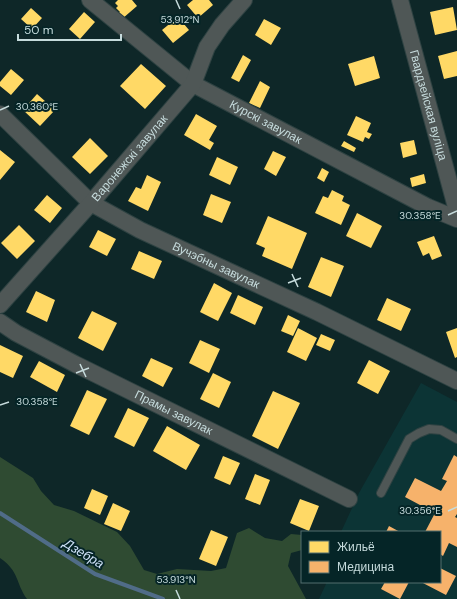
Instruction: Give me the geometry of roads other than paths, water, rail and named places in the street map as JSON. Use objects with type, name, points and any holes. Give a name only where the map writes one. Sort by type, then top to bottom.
[{"type":"street","name":"Курскі завулак","points":[[90,0],[193,84],[428,207],[457,219]]},
{"type":"street","name":"Варонежскі завулак","points":[[0,305],[91,203],[193,84],[207,47],[222,25],[244,0]]},
{"type":"street","name":"Гвардзейская вуліца","points":[[400,0],[457,211]]},
{"type":"street","name":"Вучэбны завулак","points":[[0,114],[91,203],[140,230],[317,312],[457,381]]},
{"type":"street","name":"Прамы завулак","points":[[0,322],[16,333],[75,364],[349,499]]},
{"type":"lane","points":[[381,493],[409,439],[429,429],[441,430],[457,439]]},
{"type":"waterway","name":"Дзебра","points":[[0,513],[95,574],[163,599]]}]
